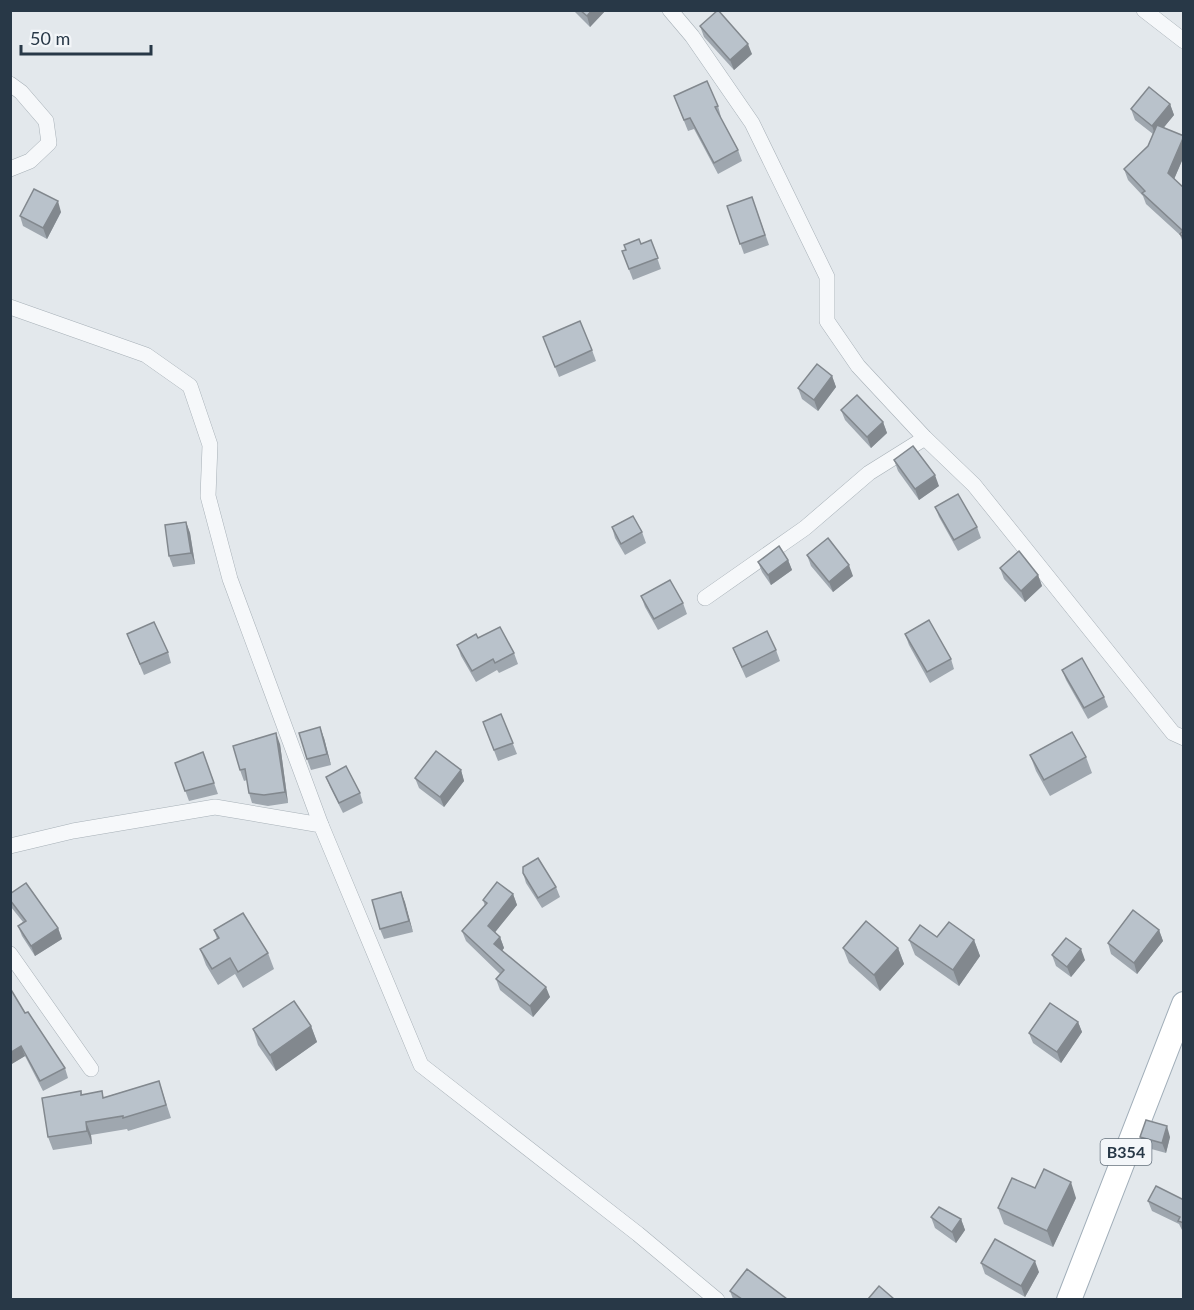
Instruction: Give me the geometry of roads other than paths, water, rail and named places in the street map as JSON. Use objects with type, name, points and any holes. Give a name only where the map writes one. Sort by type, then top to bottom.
[{"type":"main road","name":"B354","points":[[1069,1299],[1184,1004]]},
{"type":"street","points":[[670,10],[692,36],[752,123],[827,277],[826,321],[858,366],[925,438],[974,485],[1173,732],[1184,738]]},
{"type":"street","points":[[1144,10],[1184,40]]},
{"type":"street","points":[[10,84],[21,92],[46,121],[49,143],[30,161],[10,169]]},
{"type":"street","points":[[10,308],[146,355],[190,386],[210,445],[208,496],[230,579],[321,825],[421,1065],[639,1234],[717,1299]]},
{"type":"street","points":[[705,598],[805,528],[869,473],[925,438]]},
{"type":"street","points":[[10,846],[73,831],[214,807],[321,825]]},
{"type":"street","points":[[10,954],[91,1069]]}]
